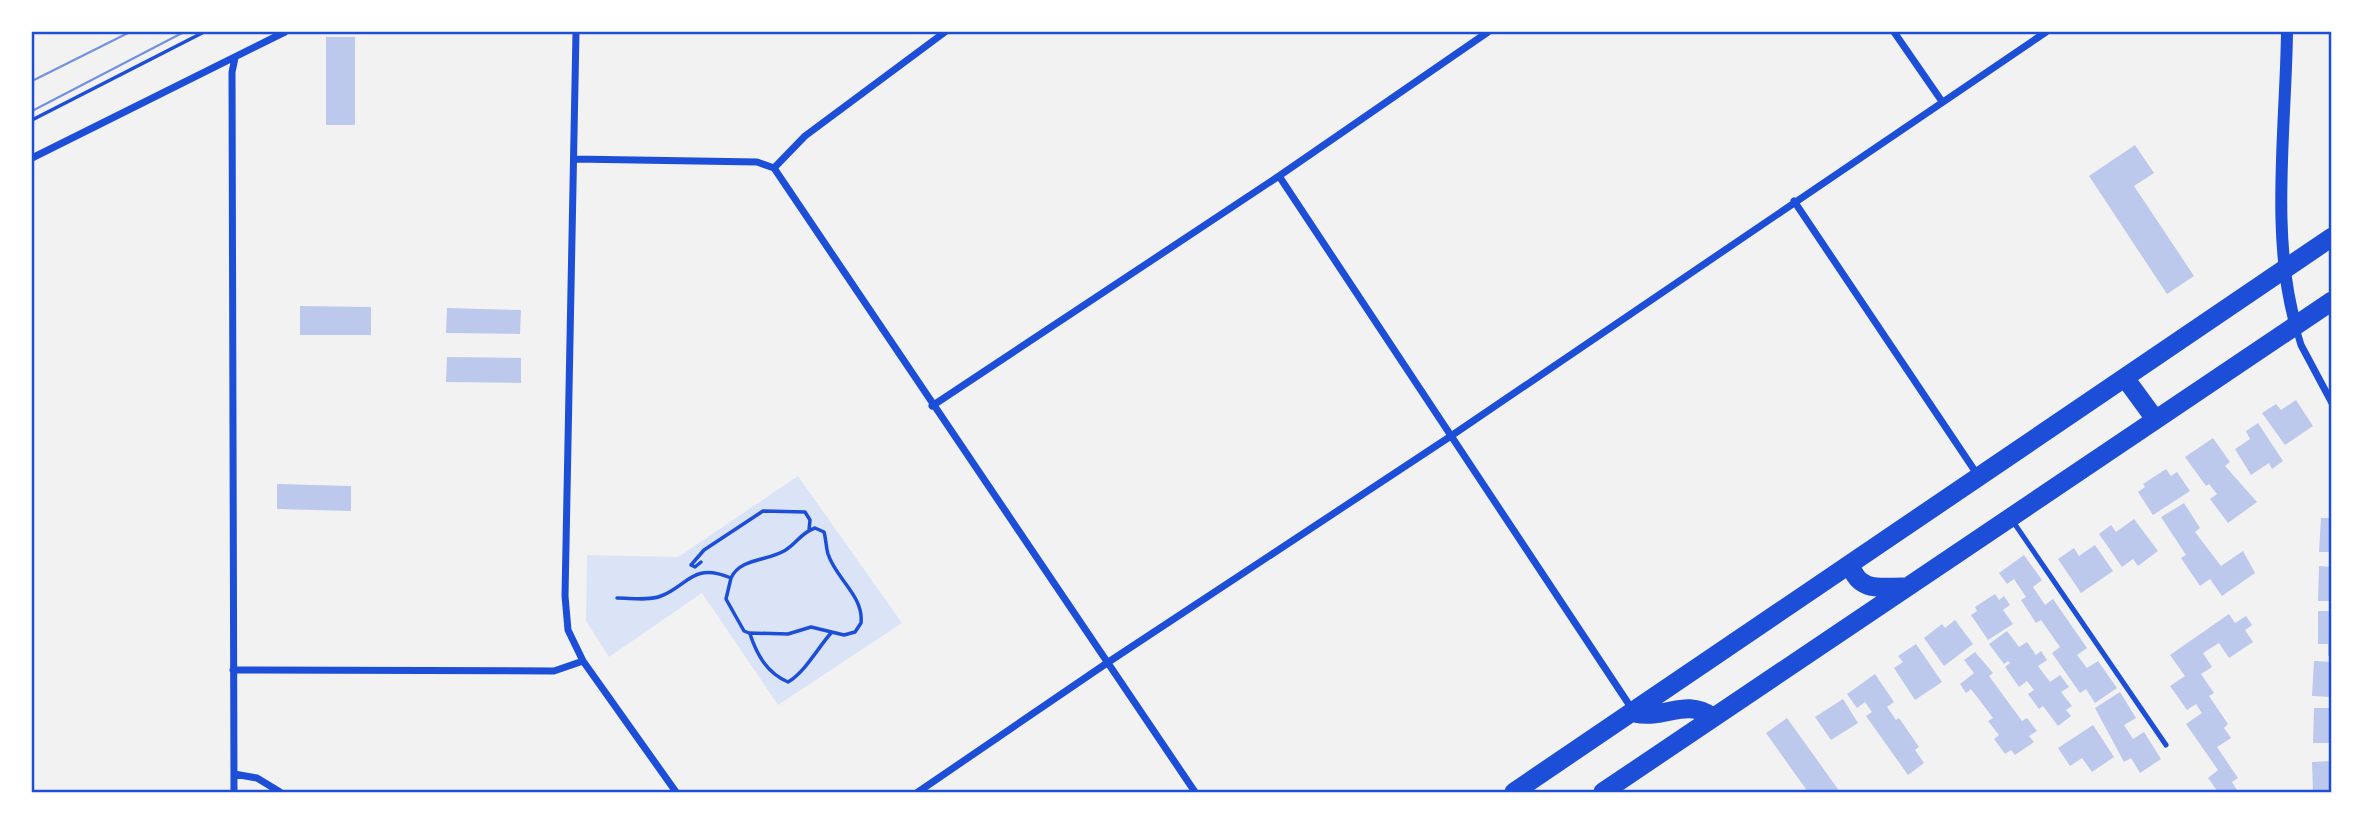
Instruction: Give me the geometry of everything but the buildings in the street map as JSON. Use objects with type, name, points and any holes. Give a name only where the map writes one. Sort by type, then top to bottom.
[{"type":"highway","points":[[1514,793],[2332,237]]},
{"type":"highway","points":[[1603,793],[1903,587],[2332,301]]},
{"type":"highway","points":[[2125,378],[2155,419]]},
{"type":"highway","points":[[1851,566],[1856,580],[1862,585],[1903,587]]},
{"type":"highway","points":[[1634,713],[1653,717],[1689,708],[1701,709],[1713,717]]},
{"type":"street","points":[[32,158],[285,32]]},
{"type":"street","points":[[576,32],[565,596],[568,630],[583,661],[676,793]]},
{"type":"street","points":[[774,168],[805,136],[945,32]]},
{"type":"street","points":[[932,406],[1279,176],[1488,32]]},
{"type":"street","points":[[1894,32],[1941,100]]},
{"type":"street","points":[[918,793],[1107,663],[1451,436],[1941,100],[2046,32]]},
{"type":"street","points":[[2287,32],[2285,269],[2288,299],[2301,345],[2332,403]]},
{"type":"street","points":[[234,793],[232,72],[235,58]]},
{"type":"street","points":[[575,159],[757,162],[774,168],[1195,793]]},
{"type":"street","points":[[1279,176],[1634,713]]},
{"type":"street","points":[[1794,201],[1979,477]]},
{"type":"street","points":[[233,670],[554,671],[583,661]]},
{"type":"street","points":[[234,774],[257,778],[279,793]]},
{"type":"lane","points":[[2009,516],[2166,745]]},
{"type":"path","points":[[32,120],[204,32]]},
{"type":"path","points":[[701,562],[695,567],[691,565],[704,550],[763,511],[805,512],[810,520],[809,530]]},
{"type":"path","points":[[820,529],[826,539],[842,582],[858,601],[861,624],[855,632],[844,635],[811,627],[788,634],[744,631],[726,598],[732,578],[740,566],[786,551],[809,530],[820,529]]},
{"type":"path","points":[[617,598],[660,596],[681,581],[699,574],[732,578]]},
{"type":"path","points":[[752,633],[757,655],[775,676],[788,682],[800,675],[811,655],[831,634]]},
{"type":"shaded area","points":[[798,476],[902,623],[778,705],[702,593],[609,657],[586,621],[587,555],[678,557]]},
{"type":"tram line","points":[[32,81],[130,32]]},
{"type":"tram line","points":[[32,111],[184,32]]}]
